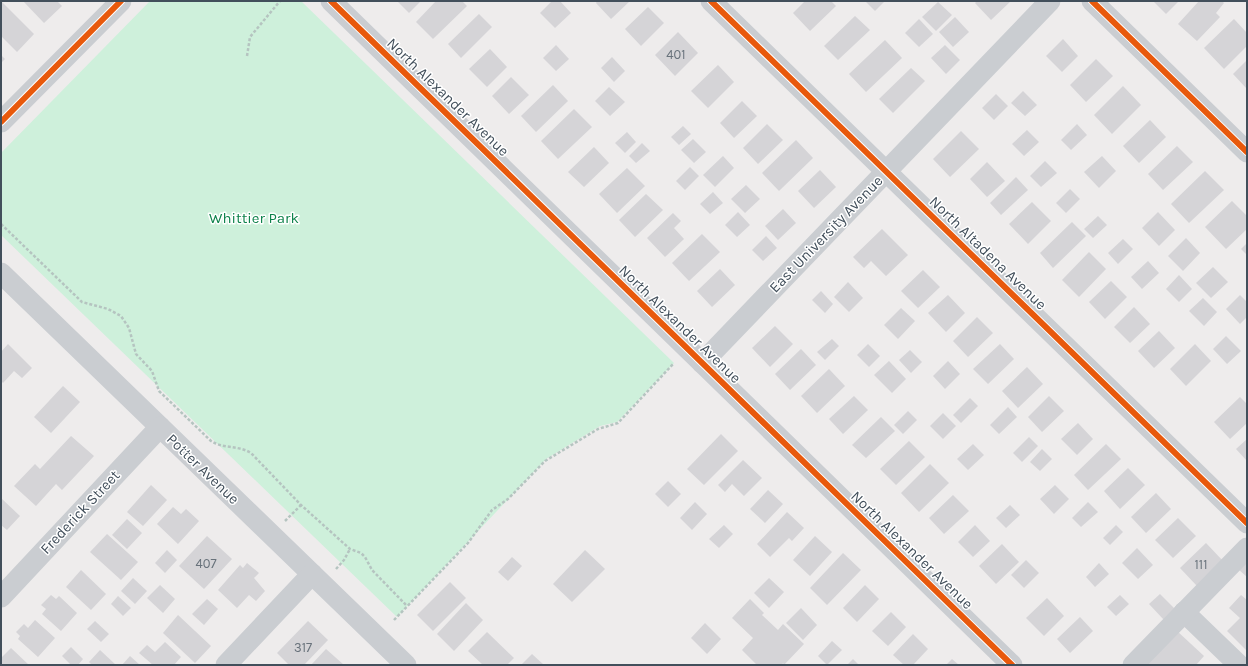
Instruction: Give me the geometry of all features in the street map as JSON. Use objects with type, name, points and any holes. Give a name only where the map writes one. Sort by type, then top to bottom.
[{"type":"street","points":[[1,122],[121,1]]},
{"type":"street","name":"North Alexander Avenue","points":[[331,1],[1012,665]]},
{"type":"street","name":"North Altadena Avenue","points":[[711,1],[1247,523]]},
{"type":"street","name":"East University Avenue","points":[[702,363],[1050,1]]},
{"type":"street","points":[[1092,1],[1247,152]]},
{"type":"street","name":"Potter Avenue","points":[[1,273],[160,427],[322,574],[406,665]]},
{"type":"street","name":"Frederick Street","points":[[1,597],[160,427]]},
{"type":"street","points":[[1133,665],[1247,548]]},
{"type":"street","points":[[226,665],[322,574]]},
{"type":"street","points":[[1184,612],[1236,664]]},
{"type":"path","points":[[247,56],[250,37],[280,1]]},
{"type":"path","points":[[1,224],[82,302],[108,309],[121,316],[129,328],[136,354],[152,371],[157,388],[211,441],[220,446],[241,448],[251,453],[301,505],[350,549],[365,556],[372,570],[408,606]]},
{"type":"path","points":[[394,620],[468,543],[492,510],[508,499],[545,461],[598,429],[618,423],[679,358]]},
{"type":"path","points":[[293,513],[301,505]]},
{"type":"path","points":[[322,574],[344,560],[350,549]]},
{"type":"green space","name":"Whittier Park","points":[[150,1],[301,1],[674,363],[617,422],[600,426],[546,459],[397,617],[1,235],[1,153]]},
{"type":"building","points":[[1,1],[34,34],[17,52],[1,36]]},
{"type":"building","points":[[23,1],[57,1],[62,6],[44,23]]},
{"type":"building","points":[[397,1],[421,1],[409,13]]},
{"type":"building","points":[[436,1],[462,1],[467,6],[433,39],[416,22]]},
{"type":"building","points":[[552,1],[560,1],[571,13],[555,28],[540,13]]},
{"type":"building","points":[[597,1],[630,1],[611,19],[596,3]]},
{"type":"building","points":[[805,1],[831,1],[836,6],[810,31],[793,13]]},
{"type":"building","points":[[865,1],[885,1],[875,11]]},
{"type":"building","points":[[977,1],[1011,1],[991,20],[975,3]]},
{"type":"building","points":[[1153,1],[1179,1],[1166,14]]},
{"type":"building","points":[[1199,1],[1222,1],[1224,3],[1216,13],[1220,17],[1197,41],[1178,24]]},
{"type":"building","points":[[938,2],[952,15],[936,31],[922,17]]},
{"type":"building","points":[[648,7],[664,23],[641,46],[625,29]]},
{"type":"building","points":[[479,14],[492,27],[461,58],[448,44]]},
{"type":"building","points":[[855,16],[870,30],[838,60],[824,46]]},
{"type":"building","points":[[955,17],[969,32],[953,47],[939,32]]},
{"type":"building","points":[[919,19],[933,34],[919,47],[905,33]]},
{"type":"building","points":[[1234,19],[1247,33],[1247,46],[1224,69],[1204,48]]},
{"type":"building","points":[[678,32],[698,53],[675,76],[655,55]]},
{"type":"building","points":[[1063,39],[1078,56],[1062,72],[1046,56]]},
{"type":"building","points":[[885,40],[902,58],[866,92],[849,74]]},
{"type":"building","points":[[556,45],[569,59],[556,71],[543,58]]},
{"type":"building","points":[[945,45],[960,60],[946,74],[931,58]]},
{"type":"building","points":[[490,49],[507,67],[487,87],[469,69]]},
{"type":"building","points":[[1,55],[5,59],[1,63]]},
{"type":"building","points":[[612,57],[625,71],[614,82],[601,68]]},
{"type":"building","points":[[1096,59],[1113,76],[1086,102],[1070,85]]},
{"type":"building","points":[[1247,60],[1247,89],[1233,74]]},
{"type":"building","points":[[718,65],[734,82],[708,108],[691,91]]},
{"type":"building","points":[[911,68],[925,81],[893,113],[879,99]]},
{"type":"building","points":[[511,77],[529,95],[509,114],[492,96]]},
{"type":"building","points":[[553,85],[568,101],[536,132],[521,116]]},
{"type":"building","points":[[1123,86],[1141,105],[1112,134],[1094,115]]},
{"type":"building","points":[[609,87],[625,102],[610,116],[595,101]]},
{"type":"building","points":[[1023,91],[1037,105],[1025,116],[1011,103]]},
{"type":"building","points":[[996,94],[1008,106],[994,120],[982,108]]},
{"type":"building","points":[[742,101],[757,116],[734,138],[720,123]]},
{"type":"building","points":[[574,109],[592,127],[558,159],[541,141]]},
{"type":"building","points":[[1150,120],[1166,137],[1139,163],[1123,146]]},
{"type":"building","points":[[767,124],[783,140],[758,164],[743,148]]},
{"type":"building","points":[[1077,124],[1087,135],[1071,150],[1061,140]]},
{"type":"building","points":[[683,126],[691,134],[679,145],[671,137]]},
{"type":"building","points":[[1027,130],[1039,142],[1024,156],[1012,144]]},
{"type":"building","points":[[961,131],[979,149],[950,177],[933,159]]},
{"type":"building","points":[[627,132],[636,142],[625,153],[615,143]]},
{"type":"building","points":[[693,139],[706,152],[694,163],[681,150]]},
{"type":"building","points":[[796,140],[813,158],[779,191],[762,173]]},
{"type":"building","points":[[642,143],[650,151],[636,163],[629,156]]},
{"type":"building","points":[[1177,146],[1193,162],[1163,190],[1148,174]]},
{"type":"building","points":[[594,147],[609,163],[584,187],[568,172]]},
{"type":"building","points":[[723,156],[734,168],[715,187],[703,175]]},
{"type":"building","points":[[1102,156],[1116,171],[1099,188],[1084,172]]},
{"type":"building","points":[[1045,161],[1057,173],[1041,187],[1030,176]]},
{"type":"building","points":[[987,162],[1005,181],[987,197],[970,179]]},
{"type":"building","points":[[690,167],[699,176],[685,190],[676,181]]},
{"type":"building","points":[[627,168],[645,186],[617,213],[599,194]]},
{"type":"building","points":[[820,170],[836,187],[814,208],[798,191]]},
{"type":"building","points":[[1205,171],[1224,190],[1189,223],[1171,204]]},
{"type":"building","points":[[1016,177],[1028,190],[1001,215],[990,203]]},
{"type":"building","points":[[746,185],[760,199],[745,213],[731,199]]},
{"type":"building","points":[[1070,189],[1080,199],[1066,213],[1056,203]]},
{"type":"building","points":[[713,192],[723,203],[710,214],[700,204]]},
{"type":"building","points":[[646,194],[663,210],[635,237],[619,220]]},
{"type":"building","points":[[1232,201],[1247,216],[1247,229],[1226,249],[1205,227]]},
{"type":"building","points":[[1032,202],[1051,221],[1028,244],[1009,224]]},
{"type":"building","points":[[783,209],[796,223],[778,240],[765,226]]},
{"type":"building","points":[[738,212],[750,225],[737,237],[725,225]]},
{"type":"building","points":[[1158,212],[1175,230],[1159,246],[1142,228]]},
{"type":"building","points":[[673,213],[681,221],[674,228],[684,239],[665,257],[647,238]]},
{"type":"building","points":[[1098,216],[1107,225],[1093,238],[1084,229]]},
{"type":"building","points":[[1072,222],[1086,236],[1053,268],[1040,253]]},
{"type":"building","points":[[882,229],[908,255],[886,276],[871,261],[864,268],[853,257]]},
{"type":"building","points":[[702,234],[720,252],[689,281],[672,263]]},
{"type":"building","points":[[766,236],[777,248],[763,261],[752,250]]},
{"type":"building","points":[[1186,238],[1200,253],[1183,271],[1168,256]]},
{"type":"building","points":[[1123,239],[1133,249],[1118,264],[1108,253]]},
{"type":"building","points":[[1247,243],[1247,255],[1241,249]]},
{"type":"building","points":[[1089,252],[1106,269],[1079,297],[1062,280]]},
{"type":"building","points":[[1148,261],[1159,273],[1142,289],[1131,277]]},
{"type":"building","points":[[1213,267],[1228,282],[1211,298],[1196,283]]},
{"type":"building","points":[[720,269],[735,285],[712,307],[697,291]]},
{"type":"building","points":[[923,270],[940,287],[918,308],[901,291]]},
{"type":"building","points":[[1179,275],[1192,289],[1179,302],[1166,289]]},
{"type":"building","points":[[1111,281],[1127,297],[1105,319],[1089,302]]},
{"type":"building","points":[[848,282],[863,298],[849,312],[834,297]]},
{"type":"building","points":[[821,291],[833,304],[825,313],[812,300]]},
{"type":"building","points":[[948,295],[965,313],[946,332],[928,313]]},
{"type":"building","points":[[1240,295],[1247,302],[1247,317],[1240,324],[1226,309]]},
{"type":"building","points":[[1203,298],[1217,312],[1204,326],[1189,311]]},
{"type":"building","points":[[1134,307],[1150,324],[1130,343],[1114,327]]},
{"type":"building","points":[[901,308],[915,321],[898,339],[884,325]]},
{"type":"building","points":[[977,317],[993,333],[968,357],[953,341]]},
{"type":"building","points":[[775,326],[793,344],[770,367],[752,348]]},
{"type":"building","points":[[1159,331],[1175,348],[1154,368],[1138,351]]},
{"type":"building","points":[[1226,336],[1241,351],[1227,364],[1213,349]]},
{"type":"building","points":[[832,339],[839,346],[825,360],[817,352]]},
{"type":"building","points":[[8,344],[32,368],[22,378],[14,371],[3,383],[1,381],[1,352]]},
{"type":"building","points":[[868,344],[880,356],[869,367],[857,355]]},
{"type":"building","points":[[1000,344],[1014,359],[988,384],[973,369]]},
{"type":"building","points":[[1195,344],[1211,361],[1186,386],[1170,369]]},
{"type":"building","points":[[801,349],[816,365],[790,390],[775,374]]},
{"type":"building","points":[[910,350],[922,362],[911,373],[899,360]]},
{"type":"building","points":[[889,361],[906,379],[892,393],[874,375]]},
{"type":"building","points":[[948,361],[960,374],[945,389],[933,376]]},
{"type":"building","points":[[1027,367],[1043,384],[1018,408],[1002,391]]},
{"type":"building","points":[[829,369],[845,386],[817,413],[801,396]]},
{"type":"building","points":[[63,386],[80,402],[51,433],[34,417]]},
{"type":"building","points":[[854,396],[868,410],[843,434],[829,419]]},
{"type":"building","points":[[1049,396],[1064,411],[1042,432],[1028,417]]},
{"type":"building","points":[[1240,397],[1247,404],[1247,423],[1230,439],[1214,422]]},
{"type":"building","points":[[970,398],[978,406],[961,423],[953,415]]},
{"type":"building","points":[[1008,407],[1017,417],[999,434],[990,425]]},
{"type":"building","points":[[908,411],[917,420],[903,434],[894,425]]},
{"type":"building","points":[[943,413],[956,426],[943,439],[930,426]]},
{"type":"building","points":[[881,417],[895,431],[866,458],[852,445]]},
{"type":"building","points":[[1078,423],[1093,439],[1077,455],[1061,439]]},
{"type":"building","points":[[721,434],[738,451],[704,485],[687,469]]},
{"type":"building","points":[[71,436],[94,456],[62,490],[56,484],[36,506],[14,486],[35,464],[40,469]]},
{"type":"building","points":[[1029,437],[1038,446],[1022,462],[1013,453]]},
{"type":"building","points":[[1247,439],[1247,461],[1236,449]]},
{"type":"building","points":[[909,441],[925,457],[896,485],[880,469]]},
{"type":"building","points":[[973,444],[984,455],[968,470],[957,459]]},
{"type":"building","points":[[1106,444],[1121,459],[1088,490],[1074,475]]},
{"type":"building","points":[[1042,449],[1052,459],[1040,471],[1030,462]]},
{"type":"building","points":[[743,460],[762,478],[744,496],[732,484],[725,492],[718,485]]},
{"type":"building","points":[[930,464],[949,483],[919,512],[901,493]]},
{"type":"building","points":[[1128,468],[1145,485],[1120,509],[1104,491]]},
{"type":"building","points":[[668,481],[681,494],[668,507],[655,494]]},
{"type":"building","points":[[151,485],[167,500],[143,526],[127,512]]},
{"type":"building","points":[[1055,485],[1069,499],[1054,514],[1040,499]]},
{"type":"building","points":[[768,490],[783,504],[765,523],[750,509]]},
{"type":"building","points":[[1156,493],[1171,509],[1146,533],[1131,517]]},
{"type":"building","points":[[953,495],[969,511],[944,534],[929,518]]},
{"type":"building","points":[[1,498],[20,516],[7,530],[1,525]]},
{"type":"building","points":[[695,502],[707,514],[692,530],[680,518]]},
{"type":"building","points":[[1088,502],[1098,512],[1081,527],[1072,518]]},
{"type":"building","points":[[1010,505],[1020,515],[1006,528],[996,518]]},
{"type":"building","points":[[173,507],[181,514],[186,509],[199,521],[178,544],[157,524]]},
{"type":"building","points":[[787,512],[804,528],[792,541],[789,538],[770,557],[757,544]]},
{"type":"building","points":[[1178,518],[1196,536],[1173,558],[1155,540]]},
{"type":"building","points":[[127,519],[142,533],[127,549],[112,535]]},
{"type":"building","points":[[724,525],[733,534],[719,548],[709,539]]},
{"type":"building","points":[[975,525],[990,541],[973,557],[958,542]]},
{"type":"building","points":[[1116,525],[1123,532],[1110,545],[1103,538]]},
{"type":"building","points":[[107,534],[138,562],[121,580],[90,552]]},
{"type":"building","points":[[207,536],[232,559],[204,589],[179,566]]},
{"type":"building","points":[[815,536],[832,552],[810,576],[793,560]]},
{"type":"building","points":[[1206,543],[1223,561],[1197,586],[1180,568]]},
{"type":"building","points":[[1002,544],[1019,562],[996,584],[979,566]]},
{"type":"building","points":[[1137,548],[1153,565],[1138,579],[1122,563]]},
{"type":"building","points":[[167,550],[177,560],[165,573],[155,563]]},
{"type":"building","points":[[585,550],[605,569],[572,602],[553,584]]},
{"type":"building","points":[[843,553],[861,570],[827,605],[810,588]]},
{"type":"building","points":[[512,557],[522,566],[508,581],[498,572]]},
{"type":"building","points":[[1026,560],[1039,573],[1024,588],[1011,575]]},
{"type":"building","points":[[1247,560],[1247,577],[1238,569]]},
{"type":"building","points":[[247,563],[259,573],[254,578],[265,591],[256,601],[249,595],[237,608],[218,590],[240,565],[243,568]]},
{"type":"building","points":[[1099,563],[1109,574],[1095,587],[1086,577]]},
{"type":"building","points":[[81,570],[106,594],[91,610],[66,587]]},
{"type":"building","points":[[133,578],[147,591],[135,604],[121,591]]},
{"type":"building","points":[[769,578],[784,592],[769,608],[754,593]]},
{"type":"building","points":[[450,582],[466,598],[433,631],[417,615]]},
{"type":"building","points":[[160,585],[175,599],[163,613],[147,598]]},
{"type":"building","points":[[865,585],[879,599],[857,622],[843,608]]},
{"type":"building","points":[[1160,594],[1175,609],[1164,620],[1149,604]]},
{"type":"building","points":[[51,595],[56,599],[59,596],[77,613],[61,631],[42,614],[46,609],[41,605]]},
{"type":"building","points":[[1120,595],[1129,604],[1116,616],[1107,607]]},
{"type":"building","points":[[1241,595],[1247,600],[1247,651],[1227,631],[1240,618],[1229,608]]},
{"type":"building","points":[[118,596],[131,608],[123,616],[111,604]]},
{"type":"building","points":[[1047,598],[1064,616],[1044,636],[1026,618]]},
{"type":"building","points":[[207,599],[218,609],[204,625],[192,614]]},
{"type":"building","points":[[750,599],[764,613],[762,615],[778,630],[783,624],[804,644],[784,665],[783,663],[782,665],[757,665],[742,650],[753,638],[732,618]]},
{"type":"building","points":[[466,603],[483,620],[454,651],[437,634]]},
{"type":"building","points":[[801,608],[817,625],[803,640],[786,623]]},
{"type":"building","points":[[891,612],[906,627],[888,646],[872,631]]},
{"type":"building","points":[[178,615],[211,646],[195,663],[163,633]]},
{"type":"building","points":[[1080,617],[1093,631],[1070,653],[1057,639]]},
{"type":"building","points":[[35,620],[55,638],[38,657],[18,639],[20,636],[16,632],[24,624],[28,628]]},
{"type":"building","points":[[95,621],[109,634],[101,642],[87,629]]},
{"type":"building","points":[[308,621],[328,640],[304,665],[289,665],[277,653]]},
{"type":"building","points":[[705,623],[721,639],[707,654],[691,638]]},
{"type":"building","points":[[1177,631],[1204,656],[1196,665],[1144,665]]},
{"type":"building","points":[[487,632],[514,658],[507,665],[483,665],[468,651]]},
{"type":"building","points":[[913,634],[928,649],[913,665],[904,665],[893,655]]},
{"type":"building","points":[[832,641],[842,650],[827,665],[818,656]]},
{"type":"building","points":[[165,642],[181,657],[174,665],[153,665],[139,653],[147,645],[155,652]]},
{"type":"building","points":[[71,647],[83,659],[78,665],[71,665],[62,656]]},
{"type":"building","points":[[11,648],[29,665],[1,665],[1,658]]},
{"type":"building","points":[[326,649],[344,665],[311,665]]},
{"type":"building","points":[[100,650],[116,665],[92,665],[89,662]]},
{"type":"building","points":[[532,654],[544,665],[521,665]]},
{"type":"building","points":[[130,656],[140,665],[122,665]]},
{"type":"building","points":[[853,659],[859,665],[847,665]]},
{"type":"building","points":[[952,659],[959,665],[946,665]]},
{"type":"cycle path","points":[[1,122],[121,1]]},
{"type":"cycle path","points":[[331,1],[1012,665]]},
{"type":"cycle path","points":[[711,1],[1247,523]]},
{"type":"cycle path","points":[[1092,1],[1247,152]]}]
